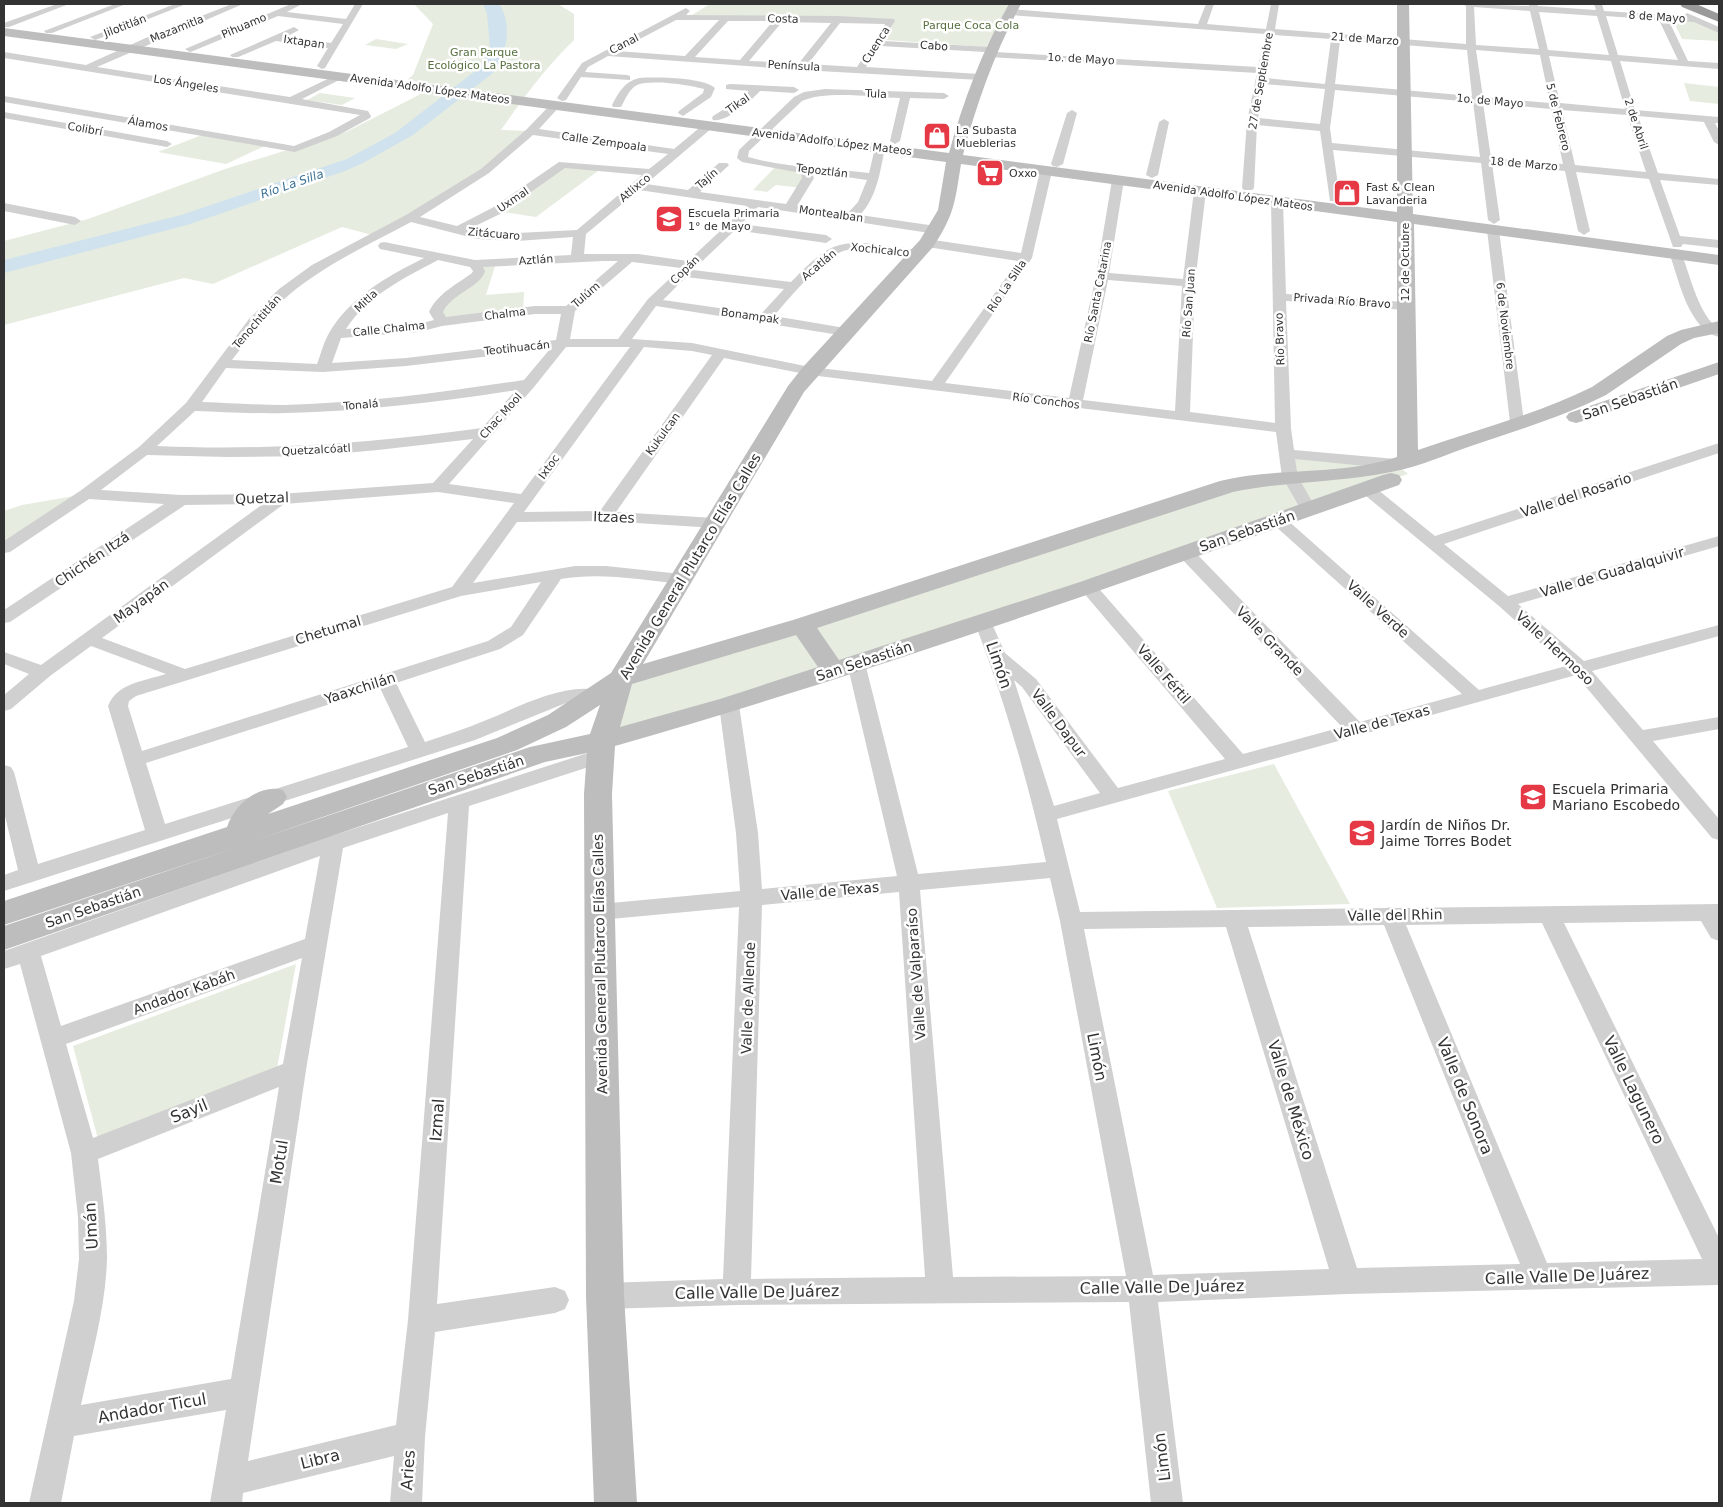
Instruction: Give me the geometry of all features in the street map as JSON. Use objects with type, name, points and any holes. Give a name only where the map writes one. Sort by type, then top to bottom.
[{"type":"highway","points":[[1686,4],[1719,18]]},
{"type":"highway","points":[[1701,4],[1719,12]]},
{"type":"main road","name":"12 de Octubre","points":[[1402,462],[1405,306],[1403,4]]},
{"type":"main road","name":"Avenida General Plutarco Elías Calles","points":[[615,1503],[605,1296],[598,794],[601,748],[620,679],[791,397],[810,371],[926,242],[944,215],[956,154],[980,77],[1012,8]]},
{"type":"main road","name":"Avenida Adolfo López Mateos","points":[[5,28],[49,31],[322,66],[338,72]]},
{"type":"main road","name":"Avenida Adolfo López Mateos","points":[[5,28],[130,49],[341,72],[372,78],[401,79],[765,129],[880,148],[956,154],[1051,167],[1118,180],[1277,202],[1405,213],[1676,246],[1719,249]]},
{"type":"main road","name":"Avenida Adolfo López Mateos","points":[[552,101],[616,105],[683,113],[712,122]]},
{"type":"main road","name":"Avenida Adolfo López Mateos","points":[[765,129],[896,141],[956,154]]},
{"type":"main road","name":"Avenida Adolfo López Mateos","points":[[1051,167],[1152,175],[1334,199],[1405,213]]},
{"type":"main road","name":"Avenida Adolfo López Mateos","points":[[1493,225],[1584,231],[1676,246],[1719,260]]},
{"type":"main road","name":"San Sebastián","points":[[4,938],[244,843],[507,744],[542,729],[620,679],[802,625],[1200,494],[1244,482],[1356,472],[1402,462],[1588,397],[1674,340],[1716,330]]},
{"type":"main road","name":"San Sebastián","points":[[4,913],[566,747],[601,748],[1088,587],[1279,521],[1366,488],[1719,368]]},
{"type":"main road","points":[[802,625],[845,667]]},
{"type":"main road","points":[[273,797],[247,816],[242,823],[244,843],[262,859],[292,859]]},
{"type":"street","points":[[5,28],[65,4]]},
{"type":"street","points":[[49,31],[122,4]]},
{"type":"street","points":[[154,4],[178,5]]},
{"type":"street","name":"Mazamitla","points":[[87,68],[239,4]]},
{"type":"street","name":"Pihuamo","points":[[190,49],[298,4]]},
{"type":"street","points":[[322,66],[359,4]]},
{"type":"street","name":"Canal","points":[[552,101],[589,62],[698,4]]},
{"type":"street","points":[[1202,26],[1210,4]]},
{"type":"street","name":"27 de Septiembre","points":[[1248,188],[1252,122],[1275,4]]},
{"type":"street","name":"8 de Mayo","points":[[1469,4],[1599,8],[1663,18],[1698,20]]},
{"type":"street","name":"6 de Noviembre","points":[[1469,4],[1471,48],[1517,422]]},
{"type":"street","name":"Jilotitlán","points":[[96,37],[178,5]]},
{"type":"street","name":"5 de Febrero","points":[[1533,6],[1584,231]]},
{"type":"street","points":[[1666,7],[1719,30]]},
{"type":"street","name":"21 de Marzo","points":[[1012,8],[1141,17],[1202,26],[1270,32],[1719,66]]},
{"type":"street","name":"2 de Abril","points":[[1599,8],[1631,112],[1676,246],[1687,286],[1716,330]]},
{"type":"street","points":[[217,12],[263,18]]},
{"type":"street","points":[[277,13],[348,22]]},
{"type":"street","name":"Costa","points":[[676,17],[890,21]]},
{"type":"street","points":[[687,59],[726,18]]},
{"type":"street","points":[[1663,18],[1685,64]]},
{"type":"street","points":[[742,63],[780,19]]},
{"type":"street","points":[[801,67],[838,19]]},
{"type":"street","name":"Cuenca","points":[[860,70],[891,23],[890,21]]},
{"type":"street","points":[[235,55],[294,30]]},
{"type":"street","points":[[1334,199],[1329,146],[1325,128],[1336,37]]},
{"type":"street","name":"Ixtapan","points":[[275,38],[334,46]]},
{"type":"street","name":"Cabo","points":[[877,42],[927,53],[990,52]]},
{"type":"street","name":"1o. de Mayo","points":[[990,52],[1263,70]]},
{"type":"street","name":"Península","points":[[608,53],[801,67],[980,77]]},
{"type":"street","points":[[916,74],[927,53]]},
{"type":"street","name":"Los Ángeles","points":[[4,55],[360,112],[366,116],[333,134],[292,148]]},
{"type":"street","points":[[291,101],[338,72]]},
{"type":"street","points":[[579,74],[627,78]]},
{"type":"street","points":[[616,105],[630,85],[638,81],[710,88],[707,95],[683,113]]},
{"type":"street","name":"1o. de Mayo","points":[[1261,81],[1714,120]]},
{"type":"street","points":[[730,87],[794,90]]},
{"type":"street","name":"Tikal","points":[[712,122],[746,100],[757,89]]},
{"type":"street","name":"Tula","points":[[765,129],[798,99],[808,94],[825,92],[944,96]]},
{"type":"street","points":[[896,141],[906,95]]},
{"type":"street","name":"Álamos","points":[[4,99],[292,148]]},
{"type":"street","name":"Tenochtitlán","points":[[4,548],[86,494],[144,450],[192,406],[222,364],[269,305],[298,280],[335,257],[410,218],[485,171],[531,131],[552,101]]},
{"type":"street","name":"Río La Silla","points":[[935,387],[1026,258],[1051,167],[1072,113]]},
{"type":"street","points":[[44,134],[93,114]]},
{"type":"street","name":"Colibrí","points":[[4,115],[166,144]]},
{"type":"street","points":[[1714,120],[1719,142]]},
{"type":"street","name":"Atlixco","points":[[580,233],[712,122]]},
{"type":"street","points":[[1152,175],[1164,122]]},
{"type":"street","points":[[1252,122],[1325,128]]},
{"type":"street","name":"Tepoztlán","points":[[765,129],[744,150],[742,158],[806,171],[819,170],[873,177]]},
{"type":"street","name":"Calle Zempoala","points":[[531,131],[676,152]]},
{"type":"street","points":[[153,149],[197,132]]},
{"type":"street","name":"Uxmal","points":[[459,230],[496,211],[565,161],[584,139]]},
{"type":"street","name":"18 de Marzo","points":[[1329,146],[1719,182]]},
{"type":"street","points":[[851,217],[866,202],[880,148]]},
{"type":"street","points":[[565,161],[653,173]]},
{"type":"street","name":"Tajín","points":[[690,194],[723,165]]},
{"type":"street","points":[[790,208],[808,178],[806,171]]},
{"type":"street","name":"Río Santa Catarina","points":[[1075,404],[1102,276],[1118,180]]},
{"type":"street","name":"Montealban","points":[[638,186],[851,217],[926,242]]},
{"type":"street","name":"Río San Juan","points":[[1182,416],[1190,283],[1200,191]]},
{"type":"street","name":"Río Bravo","points":[[1277,202],[1283,428],[1290,477]]},
{"type":"street","name":"Copán","points":[[622,343],[653,302],[755,204]]},
{"type":"street","points":[[4,207],[75,221]]},
{"type":"street","points":[[12,220],[36,213]]},
{"type":"street","name":"Zitácuaro","points":[[410,218],[477,235],[504,237],[580,233]]},
{"type":"street","points":[[732,226],[826,239]]},
{"type":"street","points":[[577,257],[580,233]]},
{"type":"street","points":[[926,242],[1026,258]]},
{"type":"street","name":"Xochicalco","points":[[844,247],[926,242]]},
{"type":"street","points":[[1676,246],[1719,244]]},
{"type":"street","name":"Aztlán","points":[[384,246],[475,264],[577,257],[629,258],[794,286]]},
{"type":"street","name":"Acatlán","points":[[764,318],[794,286],[834,250],[844,247]]},
{"type":"street","name":"Mitla","points":[[323,368],[336,334],[346,320],[372,294],[401,274],[435,256]]},
{"type":"street","name":"Tulúm","points":[[562,343],[569,310],[629,258]]},
{"type":"street","points":[[442,322],[436,312],[438,308],[445,300],[478,275],[479,271],[475,264]]},
{"type":"street","points":[[1102,276],[1190,283]]},
{"type":"street","name":"Privada Río Bravo","points":[[1279,297],[1405,306]]},
{"type":"street","name":"Bonampak","points":[[653,302],[846,332]]},
{"type":"street","name":"Chalma","points":[[442,322],[535,310],[569,310]]},
{"type":"street","name":"Calle Chalma","points":[[336,334],[419,328],[442,322]]},
{"type":"street","name":"Teotihuacán","points":[[222,364],[323,368],[406,362],[562,343],[640,343],[692,347],[810,371]]},
{"type":"street","name":"Chac Mool","points":[[438,487],[529,384],[562,343]]},
{"type":"street","name":"Ixtoc","points":[[458,591],[640,343]]},
{"type":"street","name":"Kukulcan","points":[[605,516],[721,352]]},
{"type":"street","name":"Río Conchos","points":[[810,371],[1283,428]]},
{"type":"street","name":"Tonalá","points":[[192,406],[261,410],[328,408],[408,401],[529,384]]},
{"type":"street","name":"Quetzalcóatl","points":[[144,450],[232,453],[312,451],[414,442],[486,432]]},
{"type":"street","name":"Valle del Rosario","points":[[1433,542],[1719,448]]},
{"type":"street","points":[[1286,454],[1402,462]]},
{"type":"street","points":[[1290,477],[1309,510]]},
{"type":"street","name":"Quetzal","points":[[86,494],[181,500],[280,499],[438,487],[525,500]]},
{"type":"street","name":"Valle Hermoso","points":[[1366,488],[1505,602],[1580,668],[1716,824]]},
{"type":"street","name":"Mayapán","points":[[4,705],[43,672],[280,499]]},
{"type":"street","name":"Chichén Itzá","points":[[4,618],[181,500]]},
{"type":"street","name":"Itzaes","points":[[513,517],[605,516],[715,523]]},
{"type":"street","name":"Valle Verde","points":[[1279,521],[1476,698]]},
{"type":"street","name":"Valle de Guadalquivir","points":[[1505,602],[1719,541]]},
{"type":"street","name":"Valle Grande","points":[[1185,552],[1355,729]]},
{"type":"street","name":"Chetumal","points":[[157,834],[118,706],[119,701],[134,690],[458,591],[556,573],[606,571],[681,579]]},
{"type":"street","name":"Yaaxchilán","points":[[134,760],[385,679],[479,652],[507,639],[517,631],[556,573]]},
{"type":"street","name":"Valle Fértil","points":[[1088,587],[1239,762]]},
{"type":"street","name":"Limón","points":[[983,621],[997,656],[1046,815],[1071,921],[1142,1289],[1167,1503]]},
{"type":"street","name":"Valle de Texas","points":[[1046,815],[1719,630]]},
{"type":"street","points":[[89,639],[182,674]]},
{"type":"street","name":"Valle Dapur","points":[[997,656],[1029,683],[1114,797]]},
{"type":"street","points":[[4,658],[43,672]]},
{"type":"street","name":"Valle de Valparaíso","points":[[845,667],[902,847],[909,884],[940,1290]]},
{"type":"street","points":[[385,679],[419,749]]},
{"type":"street","name":"San Sebastián","points":[[4,883],[493,726],[563,697],[595,695]]},
{"type":"street","name":"Valle de Allende","points":[[729,705],[747,833],[751,897],[738,1292]]},
{"type":"street","points":[[1640,737],[1719,723]]},
{"type":"street","name":"San Sebastián","points":[[16,956],[333,844],[460,802],[601,748]]},
{"type":"street","points":[[4,772],[30,875]]},
{"type":"street","name":"Izmal","points":[[410,1437],[422,1320],[460,802]]},
{"type":"street","name":"Motul","points":[[227,1492],[294,1070],[333,844]]},
{"type":"street","name":"Valle de Texas","points":[[600,912],[1060,869]]},
{"type":"street","points":[[1713,912],[1719,932]]},
{"type":"street","name":"Valle del Rhin","points":[[1071,921],[1391,915],[1713,912]]},
{"type":"street","name":"Valle Lagunero","points":[[1548,913],[1719,1266]]},
{"type":"street","name":"Valle de Sonora","points":[[1391,915],[1539,1277]]},
{"type":"street","name":"Valle de México","points":[[1234,918],[1348,1281]]},
{"type":"street","name":"Andador Kabáh","points":[[52,1039],[316,944]]},
{"type":"street","name":"Umán","points":[[16,956],[52,1039],[84,1152],[92,1217],[93,1259],[88,1300],[45,1503]]},
{"type":"street","name":"Sayil","points":[[84,1152],[294,1070]]},
{"type":"street","name":"Calle Valle De Juárez","points":[[605,1296],[738,1292],[1142,1289],[1348,1281],[1719,1272]]},
{"type":"street","points":[[422,1320],[555,1300]]},
{"type":"street","name":"Andador Ticul","points":[[61,1423],[243,1392]]},
{"type":"street","name":"Libra","points":[[227,1492],[410,1437]]},
{"type":"street","name":"Aries","points":[[406,1503],[410,1437]]},
{"type":"green space","name":"Gran Parque Ecológico La Pastora","points":[[414,4],[558,4],[574,14],[574,40],[536,83],[501,130],[531,131],[497,162],[376,236],[342,227],[213,284],[184,278],[4,325],[4,241],[88,219],[225,169],[346,132],[417,96],[435,84],[407,80],[413,75],[433,24]]},
{"type":"green space","name":"Parque Coca Cola","points":[[710,4],[1010,4],[986,47],[886,40],[895,20],[692,15]]},
{"type":"green space","points":[[1673,20],[1697,22],[1719,31],[1719,41],[1682,39]]},
{"type":"green space","points":[[376,39],[408,44],[396,49],[365,45]]},
{"type":"green space","points":[[1684,83],[1719,87],[1719,104],[1690,101]]},
{"type":"green space","points":[[320,93],[355,98],[342,105],[307,100]]},
{"type":"green space","points":[[202,135],[267,145],[226,164],[158,152]]},
{"type":"green space","points":[[559,165],[602,168],[536,217],[496,211]]},
{"type":"green space","points":[[777,165],[806,171],[803,188],[776,185],[767,192],[753,190]]},
{"type":"green space","points":[[496,263],[486,295],[524,292],[523,312],[442,322],[438,308],[479,268]]},
{"type":"green space","points":[[1286,454],[1396,464],[1408,474],[602,741],[621,679],[1209,491],[1289,477]]},
{"type":"green space","points":[[86,494],[4,547],[4,511],[22,505]]},
{"type":"green space","points":[[1274,764],[1350,904],[1217,908],[1168,791]]},
{"type":"green space","points":[[296,964],[276,1074],[98,1139],[73,1046]]},
{"type":"water","points":[[483,4],[499,4],[506,21],[505,48],[498,65],[493,73],[413,135],[345,171],[187,225],[4,273],[4,260],[181,215],[347,159],[395,133],[479,68],[490,48],[487,13]]},
{"type":"place","name":"La Subasta Mueblerias","points":[[937,136]]},
{"type":"place","name":"Oxxo","points":[[990,173]]},
{"type":"place","name":"Fast & Clean Lavanderia","points":[[1347,193]]},
{"type":"place","name":"Escuela Primaria 1° de Mayo","points":[[669,219]]},
{"type":"place","name":"Escuela Primaria Mariano Escobedo","points":[[1533,797]]},
{"type":"place","name":"Jardín de Niños Dr. Jaime Torres Bodet","points":[[1362,833]]}]
